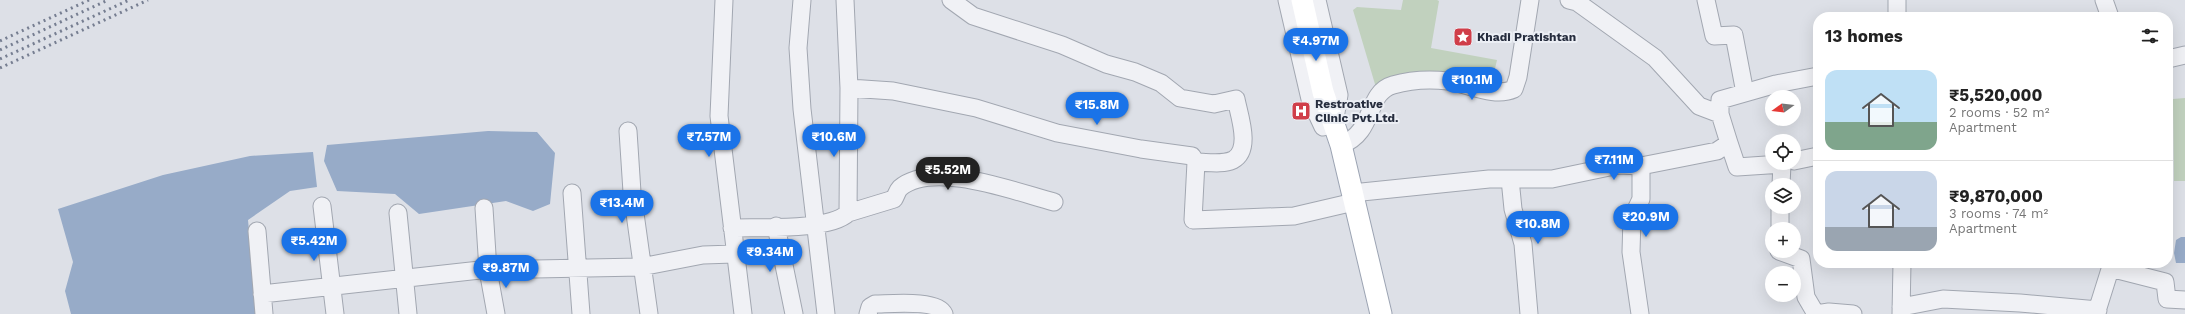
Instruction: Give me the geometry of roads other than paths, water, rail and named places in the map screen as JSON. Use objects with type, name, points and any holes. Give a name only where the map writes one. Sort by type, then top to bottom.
[{"type":"main road","points":[[1302,0],[1329,126],[1381,314]]},
{"type":"main road","points":[[1329,126],[1341,145],[1367,314]]},
{"type":"street","points":[[724,0],[719,116],[734,254],[743,314]]},
{"type":"street","points":[[802,0],[798,48],[802,109],[826,314]]},
{"type":"street","points":[[845,0],[849,88],[848,213]]},
{"type":"street","points":[[950,0],[973,16],[1062,45],[1106,64],[1135,72],[1161,83],[1180,98],[1214,104],[1236,99],[1242,130],[1243,146],[1240,154],[1232,160],[1196,162]]},
{"type":"street","points":[[1287,0],[1310,99],[1329,126]]},
{"type":"street","points":[[1317,0],[1339,95],[1329,126]]},
{"type":"street","points":[[1341,145],[1356,138],[1366,125],[1371,108],[1381,92],[1392,85],[1420,80],[1448,81],[1493,91],[1507,92],[1514,89],[1518,77],[1530,0]]},
{"type":"street","points":[[1569,0],[1577,2],[1655,58],[1699,106],[1720,114]]},
{"type":"street","points":[[1706,0],[1714,36],[1734,35],[1744,93]]},
{"type":"street","points":[[1897,0],[1897,12]]},
{"type":"street","points":[[2104,0],[2108,12]]},
{"type":"street","points":[[2173,58],[2185,55]]},
{"type":"street","points":[[1765,165],[1737,167],[1720,114],[1720,100],[1776,84],[1813,77]]},
{"type":"street","points":[[849,88],[893,91],[976,108],[1057,133],[1141,149],[1192,156],[1196,162],[1193,220],[1294,216],[1349,200],[1489,179],[1552,180],[1619,165],[1641,166],[1717,151],[1729,143]]},
{"type":"street","points":[[628,131],[641,266],[649,314]]},
{"type":"street","points":[[1801,160],[1813,157]]},
{"type":"street","points":[[1640,314],[1631,252],[1632,218],[1641,199],[1641,166]]},
{"type":"street","points":[[732,228],[816,225],[837,220],[848,213],[894,199],[900,189],[912,182],[931,177],[957,176],[1054,202]]},
{"type":"street","points":[[1510,179],[1513,209],[1523,244],[1529,314]]},
{"type":"street","points":[[572,193],[576,268],[581,314]]},
{"type":"street","points":[[322,206],[335,314]]},
{"type":"street","points":[[484,208],[488,270],[496,314]]},
{"type":"street","points":[[398,213],[408,314]]},
{"type":"street","points":[[776,226],[794,314]]},
{"type":"street","points":[[257,231],[264,314]]},
{"type":"street","points":[[262,294],[488,270],[641,266],[703,255],[734,254]]},
{"type":"street","points":[[1798,258],[1801,259],[1806,297],[1816,314],[1828,312],[1853,314]]},
{"type":"street","points":[[1902,268],[1901,311],[1943,299],[2020,303],[2097,312],[2110,268]]},
{"type":"street","points":[[2118,268],[2165,282],[2167,299],[2185,300]]},
{"type":"street","points":[[868,314],[870,306],[875,304],[935,306],[942,310],[944,314]]},
{"type":"water","points":[[488,131],[537,132],[555,153],[550,204],[533,211],[506,201],[419,214],[395,194],[337,191],[324,161],[327,145]]},
{"type":"water","points":[[313,152],[317,187],[290,191],[248,220],[257,314],[71,314],[65,291],[73,262],[58,209],[163,175],[250,156]]},
{"type":"water","points":[[2181,237],[2185,237],[2185,263],[2176,263],[2174,253],[2176,240]]},
{"type":"railway","points":[[0,41],[89,0]]},
{"type":"railway","points":[[0,50],[108,0]]},
{"type":"railway","points":[[0,59],[129,0]]},
{"type":"railway","points":[[0,68],[148,0]]},
{"type":"place","name":"Khadi Pratishtan","points":[[1463,37]]},
{"type":"place","name":"Restroative Clinic Pvt.Ltd.","points":[[1301,111]]}]
